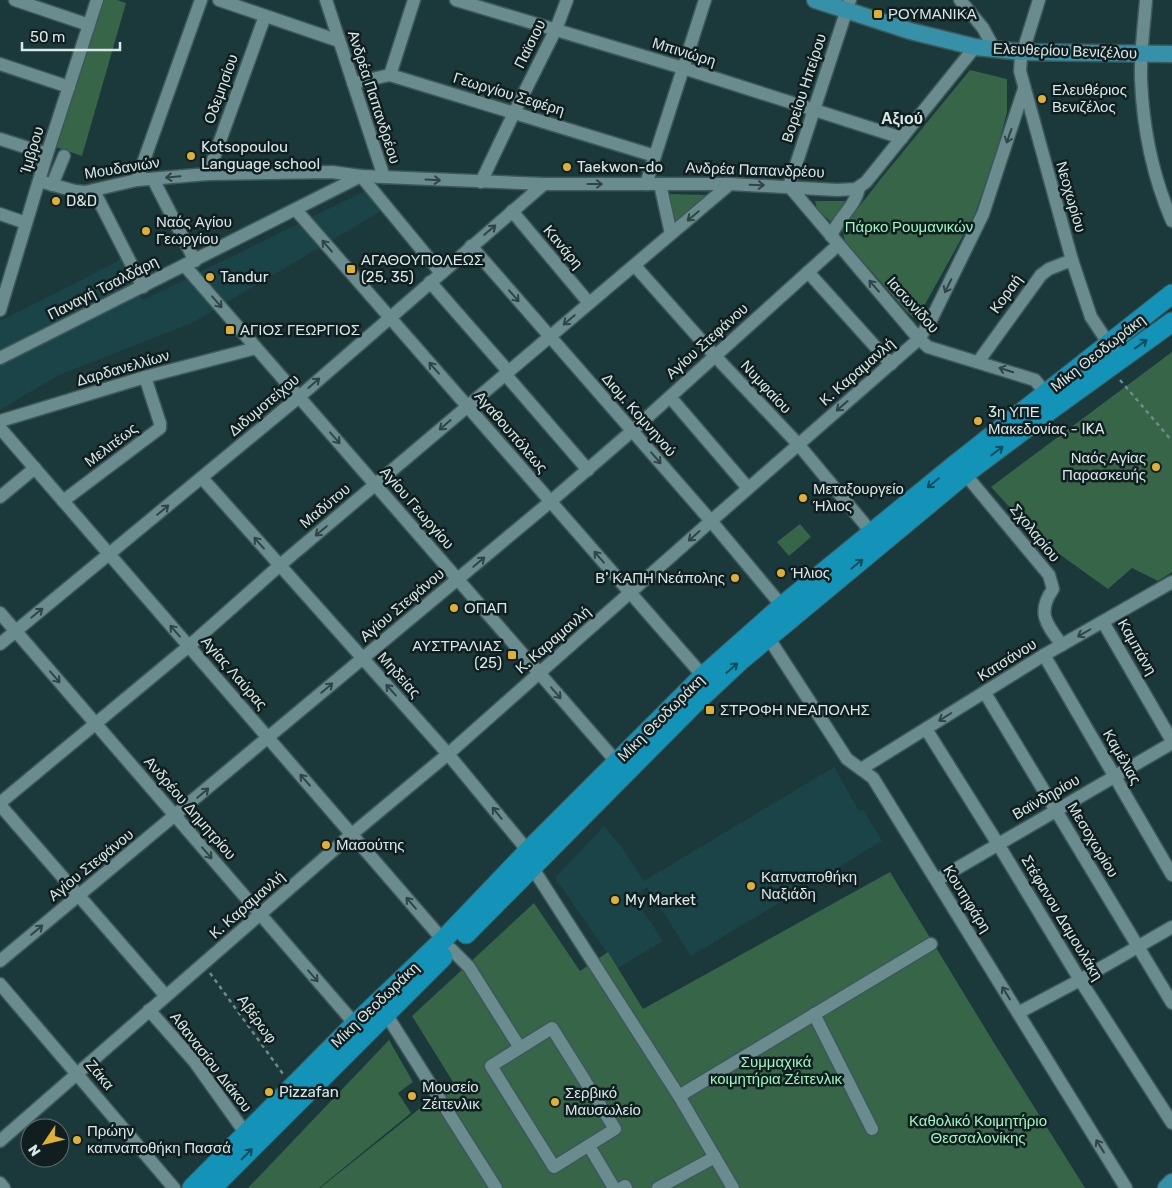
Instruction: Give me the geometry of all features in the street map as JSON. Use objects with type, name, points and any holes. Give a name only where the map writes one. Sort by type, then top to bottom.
[{"type":"highway","name":"Μίκη Θεοδωράκη","points":[[621,767],[768,637],[965,474],[1113,357],[1172,294]]},
{"type":"highway","name":"Μίκη Θεοδωράκη","points":[[212,1188],[386,1014],[447,944],[621,767],[702,676],[782,606],[1046,394],[1172,322]]},
{"type":"highway","name":"Μίκη Θεοδωράκη","points":[[192,1188],[355,1024],[447,944]]},
{"type":"main road","name":"Ελευθερίου Βενιζέλου","points":[[815,0],[848,5],[931,37],[975,47],[1022,52],[1172,54]]},
{"type":"main road","points":[[1166,1188],[1172,1182]]},
{"type":"street","points":[[15,0],[89,24]]},
{"type":"street","name":"Ίμβρου","points":[[0,310],[2,291],[26,223],[96,0]]},
{"type":"street","points":[[137,180],[201,0]]},
{"type":"street","points":[[219,0],[339,40]]},
{"type":"street","name":"Ανδρέα Παπανδρέου","points":[[326,0],[384,177],[544,184],[730,184],[836,190],[859,188]]},
{"type":"street","points":[[390,75],[414,0]]},
{"type":"street","name":"Μπινιώρη","points":[[456,0],[683,68],[902,138]]},
{"type":"street","name":"Παϊσιου","points":[[481,182],[556,29],[567,0]]},
{"type":"street","points":[[646,184],[705,0]]},
{"type":"street","points":[[960,0],[983,28],[995,50]]},
{"type":"street","name":"Νεοχωρίου","points":[[1039,0],[1022,52],[1020,66],[1024,89],[1072,260],[1091,317],[1113,357]]},
{"type":"street","points":[[1146,0],[1141,84],[1150,153],[1160,194],[1172,221]]},
{"type":"street","name":"Βορείου Ηπείρου","points":[[790,186],[848,5]]},
{"type":"street","name":"Οδεμησίου","points":[[208,174],[265,16]]},
{"type":"street","points":[[859,188],[866,182],[975,47]]},
{"type":"street","points":[[0,64],[69,87]]},
{"type":"street","name":"Γεωργίου Σεφέρη","points":[[353,83],[390,75],[655,156]]},
{"type":"street","name":"Κ. Καραμανλή","points":[[0,1141],[352,834],[540,674],[748,488],[919,339],[981,218],[1024,89]]},
{"type":"street","points":[[0,139],[47,154]]},
{"type":"street","points":[[52,185],[64,156]]},
{"type":"street","name":"Μουδανιών","points":[[39,181],[75,191],[94,191],[137,180],[208,174],[332,172],[361,176]]},
{"type":"street","points":[[361,176],[384,177]]},
{"type":"street","points":[[361,176],[441,273]]},
{"type":"street","name":"Παναγή Τσαλδάρη","points":[[0,358],[361,176]]},
{"type":"street","name":"Αγίου Γεωργίου","points":[[153,179],[190,263],[256,348],[621,767]]},
{"type":"street","name":"Διδυμοτείχου","points":[[0,644],[299,397],[544,184]]},
{"type":"street","points":[[660,184],[671,234]]},
{"type":"street","name":"Μαδύτου","points":[[0,804],[730,184]]},
{"type":"street","name":"Ιασωνίδου","points":[[790,186],[835,241],[928,347],[1035,380],[1046,394]]},
{"type":"street","name":"Αγίου Στεφάνου","points":[[0,961],[458,580],[588,470],[670,397],[808,272],[835,241],[836,227],[857,198],[859,188]]},
{"type":"street","points":[[94,191],[142,287]]},
{"type":"street","name":"Αγαθουπόλεως","points":[[296,210],[702,676]]},
{"type":"street","name":"Κανάρη","points":[[512,211],[589,303]]},
{"type":"street","points":[[0,214],[26,223]]},
{"type":"street","name":"Διομ. Κομνηνού","points":[[471,246],[711,521],[782,606]]},
{"type":"street","name":"Κοραή","points":[[978,362],[1041,275],[1052,267],[1072,260]]},
{"type":"street","name":"Νυμφαίου","points":[[635,266],[715,356],[798,444],[872,533]]},
{"type":"street","points":[[808,272],[891,364]]},
{"type":"street","points":[[430,282],[588,470]]},
{"type":"street","name":"Δαρδανελλίων","points":[[0,421],[145,377],[256,348]]},
{"type":"street","name":"Μελιτέως","points":[[63,501],[160,428],[145,377]]},
{"type":"street","points":[[670,397],[748,488]]},
{"type":"street","name":"Αγίας Λαύρας","points":[[0,428],[468,967],[520,1048]]},
{"type":"street","points":[[0,497],[35,468]]},
{"type":"street","name":"Σχολαρίου","points":[[965,474],[1049,575],[1053,590],[1046,601],[1044,615],[1047,624],[1062,645]]},
{"type":"street","name":"Μηδείας","points":[[202,478],[448,754],[530,859],[679,1096],[733,1188]]},
{"type":"street","name":"Κατσάνου","points":[[861,769],[1044,655],[1171,586]]},
{"type":"street","name":"Ανδρέου Δημητρίου","points":[[0,614],[355,1024]]},
{"type":"street","name":"Καμπάνη","points":[[1103,622],[1172,742]]},
{"type":"street","name":"Κουτηφάρη","points":[[768,637],[847,759],[873,778],[1126,1188]]},
{"type":"street","name":"Καμέλιας","points":[[1044,655],[1172,875]]},
{"type":"street","name":"Μεσοχωρίου","points":[[985,693],[1172,1003]]},
{"type":"street","name":"Στέφανου Δαμουλάκη","points":[[926,729],[1080,980],[1172,1123]]},
{"type":"street","name":"Βαϊνδηρίου","points":[[936,880],[1172,742]]},
{"type":"street","name":"Αθανασίου Διάκου","points":[[0,804],[166,996]]},
{"type":"street","points":[[1018,1013],[1080,980],[1172,926]]},
{"type":"street","points":[[679,1096],[931,944]]},
{"type":"street","name":"Ζάκα","points":[[0,984],[174,1188]]},
{"type":"street","name":"Αθανασίου Διάκου","points":[[149,1010],[194,1061],[246,1134]]},
{"type":"street","points":[[386,1014],[496,1188]]},
{"type":"street","points":[[814,1014],[872,1129]]},
{"type":"street","points":[[552,1028],[615,1129],[589,1146],[554,1167],[491,1066],[552,1028]]},
{"type":"street","points":[[589,1146],[614,1188]]},
{"type":"street","points":[[658,1188],[715,1156]]},
{"type":"street","points":[[0,1183],[4,1188]]},
{"type":"street","points":[[620,1188],[625,1186],[626,1188]]},
{"type":"path","points":[[1113,357],[1172,442]]},
{"type":"path","name":"Αβέρωφ","points":[[203,964],[293,1088]]},
{"type":"shaded area","points":[[365,191],[381,211],[192,323],[59,375],[0,410],[0,321],[122,259],[143,300]]},
{"type":"shaded area","points":[[834,767],[859,811],[863,809],[882,841],[691,956],[647,887],[634,897],[663,941],[618,968],[555,878],[604,826],[623,849],[644,881]]},
{"type":"green space","points":[[101,0],[117,0],[126,3],[82,156],[53,146]]},
{"type":"green space","name":"Πάρκο Ρουμανικών","points":[[970,70],[1007,79],[1007,112],[999,143],[975,214],[918,317],[913,317],[845,241],[842,229]]},
{"type":"green space","points":[[668,194],[706,195],[674,223]]},
{"type":"green space","points":[[815,201],[846,201],[845,206],[831,222],[817,209]]},
{"type":"green space","points":[[1172,352],[1172,572],[1158,581],[1132,568],[1108,589],[1041,541],[991,487]]},
{"type":"green space","points":[[800,524],[811,537],[789,556],[777,542]]},
{"type":"green space","name":"Συμμαχικά κοιμητήρια Ζέιτενλικ","points":[[890,872],[1085,1188],[320,1188],[453,1082],[412,1016],[534,903],[580,971],[608,952],[643,1009]]},
{"type":"green space","points":[[389,1040],[413,1082],[398,1093],[411,1113],[319,1188],[248,1188]]},
{"type":"place","name":"ΡΟΥΜΑΝΙΚΑ","points":[[878,14]]},
{"type":"place","name":"Ελευθέριος Βενιζέλος","points":[[1042,99]]},
{"type":"place","name":"Kotsopoulou Language school","points":[[191,156]]},
{"type":"place","name":"Taekwon-do","points":[[567,167]]},
{"type":"place","name":"D&D","points":[[56,201]]},
{"type":"place","name":"Ναός Αγίου Γεωργίου","points":[[146,231]]},
{"type":"place","name":"ΑΓΑΘΟΥΠΟΛΕΩΣ (25, 35)","points":[[351,269]]},
{"type":"place","name":"Tandur","points":[[210,277]]},
{"type":"place","name":"ΑΓΙΟΣ ΓΕΩΡΓΙΟΣ","points":[[230,330]]},
{"type":"place","name":"3η ΥΠΕ Μακεδονίας - IKA","points":[[978,421]]},
{"type":"place","name":"Ναός Αγίας Παρασκευής","points":[[1156,467]]},
{"type":"place","name":"Μεταξουργείο Ήλιος","points":[[803,498]]},
{"type":"place","name":"Ήλιος","points":[[781,573]]},
{"type":"place","name":"Β' ΚΑΠΗ Νεάπολης","points":[[735,578]]},
{"type":"place","name":"ΟΠΑΠ","points":[[454,608]]},
{"type":"place","name":"ΑΥΣΤΡΑΛΙΑΣ (25)","points":[[512,655]]},
{"type":"place","name":"ΣΤΡΟΦΗ ΝΕΑΠΟΛΗΣ","points":[[710,710]]},
{"type":"place","name":"Μασούτης","points":[[326,845]]},
{"type":"place","name":"Καπναποθήκη Ναξιάδη","points":[[751,886]]},
{"type":"place","name":"My Market","points":[[615,900]]},
{"type":"place","name":"Pizzafan","points":[[269,1092]]},
{"type":"place","name":"Μουσείο Ζέιτενλικ","points":[[412,1096]]},
{"type":"place","name":"Σερβικό Μαυσωλείο","points":[[555,1102]]},
{"type":"place","name":"Πρώην καπναποθήκη Πασσά","points":[[77,1140]]},
{"type":"district","name":"Αξιού","points":[[902,118]]},
{"type":"park label","name":"Καθολικό Κοιμητήριο Θεσσαλονίκης","points":[[978,1130]]}]
